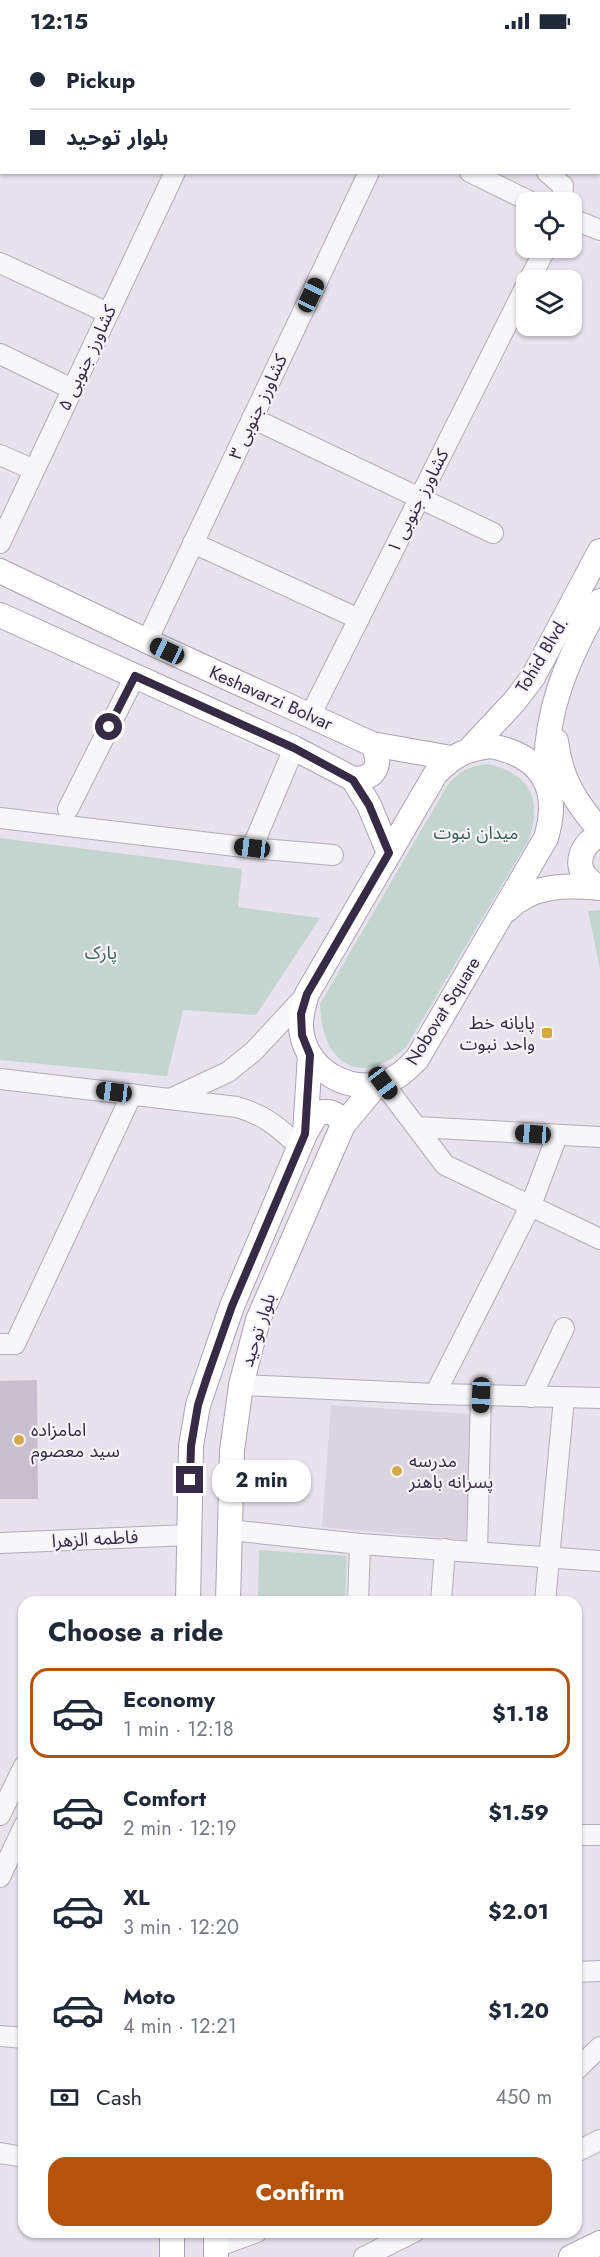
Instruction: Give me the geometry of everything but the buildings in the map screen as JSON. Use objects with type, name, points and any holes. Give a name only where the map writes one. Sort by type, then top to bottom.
[{"type":"main road","name":"Tohid Blvd.","points":[[461,753],[514,702],[532,677],[600,551]]},
{"type":"main road","name":"Keshavarzi Bolvar","points":[[0,571],[147,642],[372,744],[461,753]]},
{"type":"main road","name":"Tohid Blvd.","points":[[548,789],[545,754],[553,705],[585,628],[600,601]]},
{"type":"main road","name":"Keshavarzi Bolvar","points":[[0,615],[294,748],[353,780],[369,805],[389,853]]},
{"type":"main road","points":[[566,671],[556,723],[560,765],[570,790],[598,827]]},
{"type":"main road","points":[[353,780],[363,779],[372,773],[377,764],[377,753],[372,744]]},
{"type":"main road","points":[[380,1083],[362,1086],[342,1082],[324,1071],[310,1055],[302,1035],[301,1014],[307,994],[436,773],[461,753],[491,746],[512,750],[530,761],[548,789],[598,827]]},
{"type":"main road","name":"Nobovat Square","points":[[380,1083],[402,1074],[417,1059],[546,838],[552,818],[548,789]]},
{"type":"main road","points":[[598,827],[585,846],[580,864],[587,879],[600,888]]},
{"type":"main road","points":[[499,918],[519,898],[544,889],[572,885],[600,888]]},
{"type":"main road","name":"بلوار توحید","points":[[188,1596],[191,1446],[198,1405],[232,1306],[302,1140],[310,1055]]},
{"type":"main road","name":"بلوار توحید","points":[[228,1596],[232,1451],[241,1385],[258,1320],[343,1125],[380,1083]]},
{"type":"main road","points":[[302,1140],[317,1113],[333,1112],[340,1118],[343,1125]]},
{"type":"main road","points":[[172,2238],[172,2257]]},
{"type":"main road","points":[[570,2257],[600,2243]]},
{"type":"street","name":"کشاورز جنوبی ۵","points":[[0,543],[174,174]]},
{"type":"street","name":"کشاورز جنوبی ۳","points":[[147,642],[368,174]]},
{"type":"street","points":[[474,174],[516,195]]},
{"type":"street","points":[[549,174],[563,186],[563,192]]},
{"type":"street","points":[[582,223],[600,230]]},
{"type":"street","points":[[0,263],[108,313]]},
{"type":"street","name":"کشاورز جنوبی ۱","points":[[310,716],[516,306]]},
{"type":"street","points":[[0,354],[72,389]]},
{"type":"street","points":[[252,418],[493,533]]},
{"type":"street","points":[[0,455],[34,470]]},
{"type":"street","points":[[193,543],[359,619]]},
{"type":"street","points":[[68,809],[135,676]]},
{"type":"street","points":[[252,848],[294,748]]},
{"type":"street","points":[[0,818],[252,848],[333,855]]},
{"type":"street","points":[[170,1099],[228,1072],[254,1051],[307,994]]},
{"type":"street","points":[[0,1079],[237,1107],[257,1113],[302,1140]]},
{"type":"street","points":[[380,1083],[446,1165],[600,1239]]},
{"type":"street","points":[[0,1344],[15,1344],[132,1094]]},
{"type":"street","points":[[417,1127],[600,1137]]},
{"type":"street","points":[[435,1394],[531,1205],[557,1136]]},
{"type":"street","points":[[531,1397],[564,1328]]},
{"type":"street","points":[[241,1385],[435,1394],[600,1398]]},
{"type":"street","points":[[477,1552],[481,1395]]},
{"type":"street","points":[[546,1596],[564,1398]]},
{"type":"street","points":[[230,1530],[360,1544],[600,1561]]},
{"type":"street","name":"فاطمه الزهرا","points":[[0,1543],[189,1535]]},
{"type":"street","points":[[358,1596],[360,1544]]},
{"type":"street","points":[[441,1596],[445,1549]]},
{"type":"street","points":[[0,1815],[18,1778]]},
{"type":"street","points":[[582,1834],[600,1835]]},
{"type":"street","points":[[0,1877],[18,1839]]},
{"type":"street","points":[[582,1972],[600,1971]]},
{"type":"street","points":[[0,2036],[18,2038]]},
{"type":"street","points":[[582,2064],[600,2047]]},
{"type":"street","points":[[582,2149],[600,2140]]},
{"type":"street","points":[[0,2153],[18,2156]]},
{"type":"street","points":[[216,2245],[238,2238]]},
{"type":"street","points":[[364,2257],[402,2238]]},
{"type":"shaded area","name":"مدرسه پسرانه باهنر","points":[[331,1405],[471,1414],[466,1540],[322,1527]]},
{"type":"green space","name":"میدان نبوت","points":[[487,764],[513,774],[523,781],[529,790],[534,813],[528,841],[406,1047],[389,1060],[373,1067],[358,1068],[346,1063],[335,1054],[327,1041],[320,1004],[447,786],[464,770]]},
{"type":"green space","name":"پارک","points":[[0,838],[242,869],[238,907],[320,918],[256,1015],[183,1010],[167,1076],[0,1060]]},
{"type":"green space","points":[[600,910],[600,969],[588,911]]},
{"type":"green space","points":[[259,1550],[347,1556],[345,1596],[258,1596]]},
{"type":"place","name":"پایانه خط واحد نبوت","points":[[547,1033]]},
{"type":"place","name":"امامزاده سید معصوم","points":[[19,1440]]},
{"type":"place","name":"مدرسه پسرانه باهنر","points":[[397,1471]]},
{"type":"route","points":[[109,727],[135,676],[294,748],[353,780],[369,805],[389,853],[307,994],[301,1014],[302,1035],[310,1055],[305,1134],[232,1306],[207,1377],[198,1405],[191,1446],[190,1480]]}]
